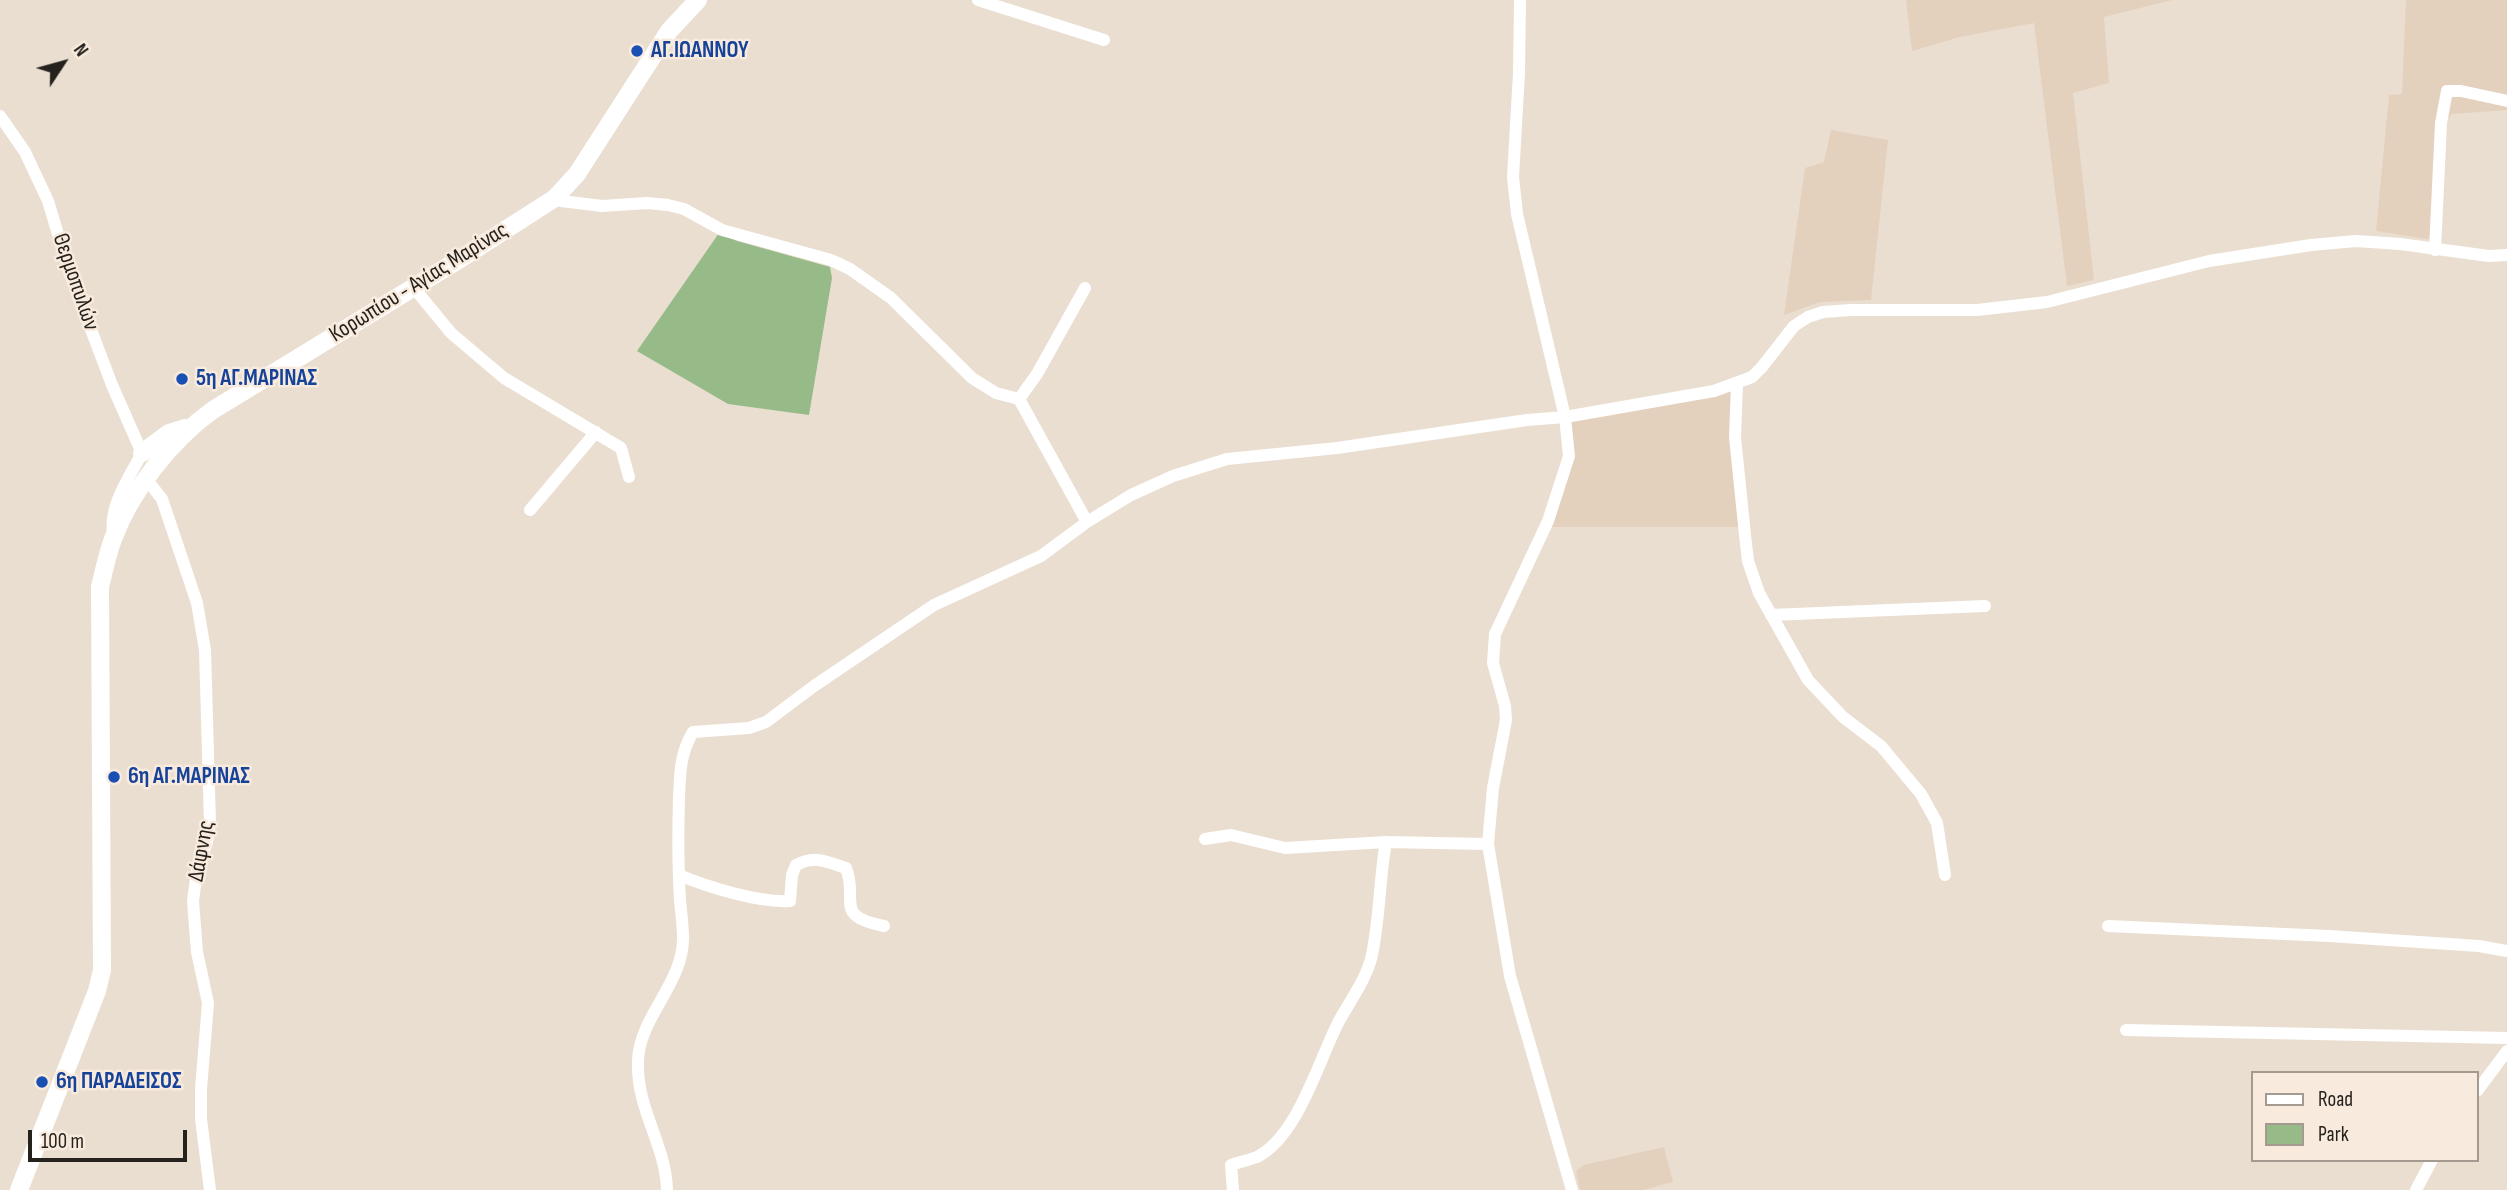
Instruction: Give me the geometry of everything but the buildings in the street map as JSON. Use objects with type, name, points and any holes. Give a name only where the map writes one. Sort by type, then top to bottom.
[{"type":"main road","name":"Κορωπίου - Αγίας Μαρίνας","points":[[19,1190],[97,991],[102,971],[100,587],[113,538],[146,480],[166,453],[192,426],[213,410],[414,288],[555,198],[577,174],[669,32],[698,0]]},
{"type":"main road","points":[[142,453],[169,433],[192,426]]},
{"type":"street","points":[[978,0],[1104,40]]},
{"type":"street","points":[[1520,0],[1513,177],[1517,214],[1565,417],[1569,456],[1548,521],[1495,634],[1493,663],[1505,706],[1506,720],[1493,788],[1488,844],[1510,976],[1572,1190]]},
{"type":"street","points":[[2435,250],[2441,123],[2447,91],[2460,90],[2507,101]]},
{"type":"street","name":"Θερμοπυλών","points":[[0,116],[25,152],[48,201],[74,284],[112,385],[142,453]]},
{"type":"street","points":[[555,198],[577,204],[602,206],[647,203],[668,205],[684,209],[722,230],[831,260],[850,269],[891,298],[972,379],[996,393],[1019,399],[1087,522]]},
{"type":"street","points":[[667,1190],[659,1146],[645,1112],[638,1076],[638,1059],[640,1042],[681,959],[683,938],[678,842],[681,761],[685,745],[693,732],[749,729],[766,722],[824,679],[934,605],[1041,556],[1087,522],[1131,495],[1173,476],[1227,459],[1337,448],[1527,419],[1565,417],[1714,391],[1752,377],[1794,326],[1823,312],[1977,310],[2046,302],[2188,265],[2311,245],[2356,241],[2489,256],[2507,255]]},
{"type":"street","points":[[414,288],[451,333],[504,378],[621,448],[629,477]]},
{"type":"street","points":[[1019,399],[1037,374],[1085,288]]},
{"type":"street","points":[[1737,384],[1735,437],[1748,561],[1759,593],[1808,680],[1843,717],[1881,746],[1921,794],[1937,823],[1945,875]]},
{"type":"street","points":[[530,510],[596,432]]},
{"type":"street","points":[[113,538],[112,519],[115,507],[142,453]]},
{"type":"street","name":"Δάφνης","points":[[146,480],[162,499],[180,548],[196,598],[205,650],[210,823],[197,871],[193,901],[197,953],[208,1003],[201,1119],[210,1190]]},
{"type":"street","points":[[1771,615],[1985,606]]},
{"type":"street","points":[[1205,839],[1231,835],[1285,848],[1386,842],[1488,844]]},
{"type":"street","points":[[1233,1190],[1231,1165],[1258,1156],[1279,1139],[1321,1068],[1338,1024],[1360,985],[1370,961],[1386,842]]},
{"type":"street","points":[[679,875],[702,885],[790,901],[792,875],[796,865],[806,859],[822,859],[846,868],[850,879],[850,906],[856,917],[864,922],[884,926]]},
{"type":"street","points":[[2108,926],[2329,936],[2479,946],[2507,951]]},
{"type":"street","points":[[2126,1030],[2507,1038]]},
{"type":"street","points":[[2479,1088],[2507,1051]]},
{"type":"street","points":[[2416,1190],[2431,1162]]},
{"type":"shaded area","points":[[1906,0],[2172,0],[2104,17],[2109,83],[2073,93],[2094,280],[2067,286],[2034,23],[1960,37],[1912,51]]},
{"type":"shaded area","points":[[2406,0],[2507,0],[2507,110],[2452,114],[2446,121],[2440,241],[2376,231],[2389,95],[2402,94]]},
{"type":"shaded area","points":[[1831,130],[1888,140],[1871,300],[1820,302],[1784,315],[1805,168],[1824,162]]},
{"type":"shaded area","points":[[1731,388],[1740,527],[1549,527],[1570,422]]},
{"type":"shaded area","points":[[1664,1147],[1673,1182],[1643,1190],[1580,1190],[1576,1171],[1584,1165]]},
{"type":"green space","points":[[719,233],[737,241],[830,267],[832,278],[809,415],[728,404],[637,351]]},
{"type":"place","name":"ΑΓ.ΙΩΑΝΝΟΥ","points":[[637,51]]},
{"type":"place","name":"5η ΑΓ.ΜΑΡΙΝΑΣ","points":[[182,379]]},
{"type":"place","name":"6η ΑΓ.ΜΑΡΙΝΑΣ","points":[[114,777]]},
{"type":"place","name":"6η ΠΑΡΑΔΕΙΣΟΣ","points":[[42,1082]]}]
